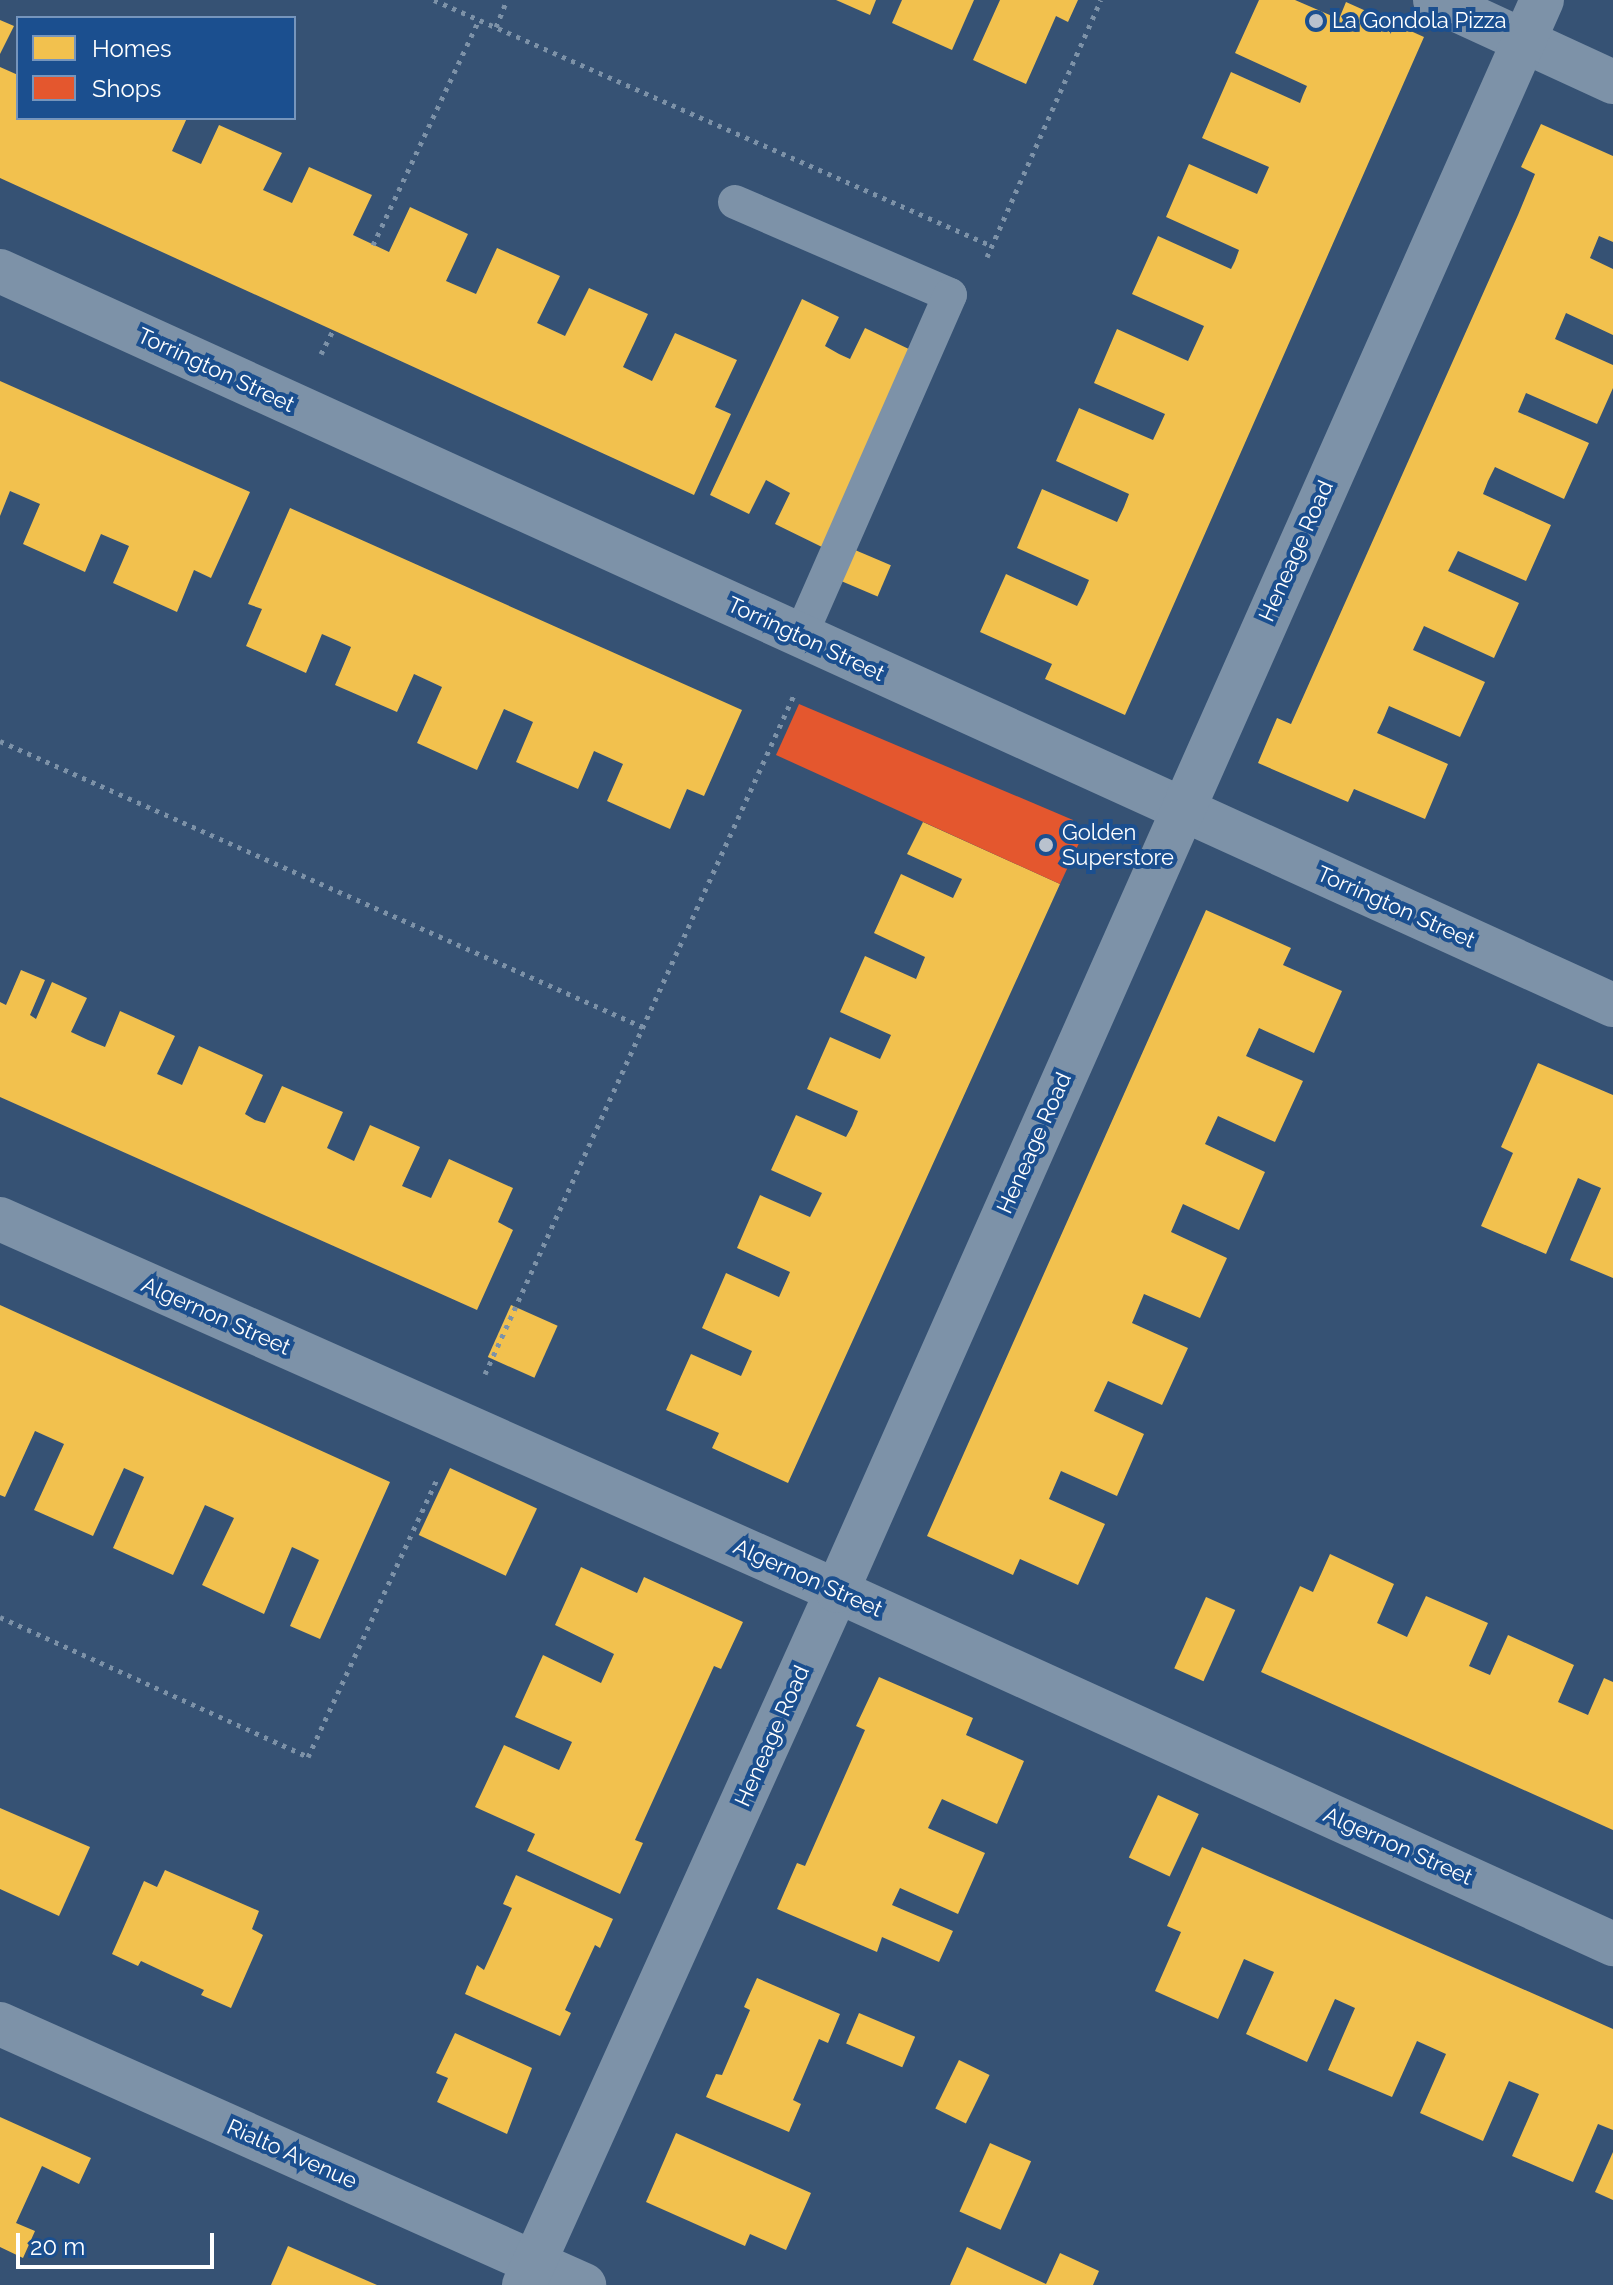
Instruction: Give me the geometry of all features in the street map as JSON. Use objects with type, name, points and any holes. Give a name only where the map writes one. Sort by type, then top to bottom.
[{"type":"street","points":[[1435,0],[1613,82]]},
{"type":"street","name":"Heneage Road","points":[[529,2273],[837,1591],[1180,810],[1542,0]]},
{"type":"street","name":"Torrington Street","points":[[0,271],[1613,1005]]},
{"type":"street","name":"Algernon Street","points":[[0,1219],[837,1591],[1613,1944]]},
{"type":"street","name":"Rialto Avenue","points":[[0,2024],[529,2273],[584,2285]]},
{"type":"lane","points":[[735,202],[950,295],[809,640]]},
{"type":"path","points":[[434,0],[992,246]]},
{"type":"path","points":[[496,27],[507,0]]},
{"type":"path","points":[[373,245],[479,20]]},
{"type":"path","points":[[0,1617],[308,1757],[643,1027],[809,640]]},
{"type":"path","points":[[0,741],[643,1027]]},
{"type":"building: Homes","points":[[836,0],[876,0],[870,15]]},
{"type":"building: Homes","points":[[902,0],[974,0],[952,50],[892,23]]},
{"type":"building: Homes","points":[[1000,0],[1078,0],[1068,22],[1056,16],[1026,84],[973,60]]},
{"type":"building: Homes","points":[[1259,0],[1295,0],[1339,19],[1346,2],[1424,37],[1125,715],[1045,679],[1052,664],[980,632],[1006,574],[1077,606],[1084,592],[1089,580],[1017,548],[1042,489],[1117,522],[1124,507],[1129,494],[1056,461],[1079,408],[1153,440],[1165,414],[1094,383],[1117,329],[1188,361],[1204,326],[1132,294],[1158,236],[1231,269],[1235,261],[1239,250],[1166,217],[1189,164],[1257,194],[1269,167],[1202,138],[1231,72],[1300,103],[1307,86],[1235,53]]},
{"type":"building: Homes","points":[[0,20],[14,26],[0,54]]},
{"type":"building: Homes","points":[[0,67],[16,74],[16,120],[186,120],[172,151],[201,164],[219,125],[282,153],[263,190],[292,203],[309,167],[372,195],[353,235],[389,252],[410,207],[468,234],[446,281],[476,294],[497,248],[560,276],[537,323],[565,336],[589,288],[648,314],[623,367],[652,381],[675,333],[737,360],[715,407],[731,414],[694,495],[0,178]]},
{"type":"building: Homes","points":[[1541,124],[1613,156],[1613,242],[1599,236],[1590,258],[1613,269],[1613,335],[1566,313],[1555,339],[1613,365],[1613,388],[1597,424],[1526,393],[1518,412],[1589,443],[1564,499],[1495,467],[1488,481],[1483,494],[1551,525],[1526,581],[1458,551],[1448,571],[1519,603],[1494,658],[1424,626],[1413,650],[1485,682],[1460,737],[1389,706],[1377,733],[1448,764],[1425,819],[1354,789],[1348,802],[1258,763],[1277,718],[1291,724],[1518,215],[1535,174],[1521,167]]},
{"type":"building: Homes","points":[[802,299],[839,317],[825,346],[839,354],[850,359],[865,328],[915,352],[822,547],[775,524],[790,493],[766,480],[749,514],[710,495]]},
{"type":"building: Homes","points":[[0,381],[250,492],[211,578],[194,570],[177,612],[113,583],[129,546],[101,534],[85,572],[23,544],[40,504],[10,491],[0,516]]},
{"type":"building: Homes","points":[[290,508],[742,710],[704,796],[687,789],[670,829],[607,801],[623,764],[594,751],[578,789],[516,762],[533,722],[504,709],[477,770],[417,743],[442,687],[414,674],[397,712],[335,685],[351,647],[322,634],[306,673],[246,646],[262,609],[248,604]]},
{"type":"building: Homes","points":[[855,550],[891,565],[878,597],[842,581]]},
{"type":"building: Homes","points":[[923,822],[1060,884],[788,1483],[712,1448],[719,1433],[666,1410],[691,1354],[741,1376],[752,1351],[702,1328],[726,1273],[779,1297],[790,1272],[737,1248],[760,1195],[810,1217],[822,1193],[771,1170],[796,1115],[846,1137],[852,1126],[858,1111],[807,1089],[830,1037],[880,1059],[891,1035],[840,1012],[865,956],[916,979],[925,957],[874,933],[901,874],[953,898],[962,879],[907,854]]},
{"type":"building: Homes","points":[[1206,910],[1291,948],[1283,965],[1342,991],[1314,1053],[1259,1028],[1246,1056],[1303,1081],[1275,1142],[1218,1116],[1205,1144],[1265,1172],[1239,1230],[1183,1204],[1171,1232],[1227,1258],[1200,1318],[1144,1294],[1132,1323],[1188,1348],[1162,1405],[1108,1381],[1094,1411],[1144,1434],[1117,1496],[1061,1471],[1049,1499],[1105,1524],[1078,1585],[1020,1559],[1013,1575],[927,1536]]},
{"type":"building: Homes","points":[[21,970],[45,980],[30,1015],[36,1019],[52,982],[87,998],[71,1032],[88,1040],[105,1047],[120,1011],[175,1036],[157,1074],[182,1085],[199,1046],[263,1075],[245,1114],[255,1120],[265,1123],[282,1086],[343,1112],[327,1148],[354,1161],[370,1125],[420,1147],[402,1186],[431,1198],[449,1159],[513,1188],[498,1222],[513,1230],[477,1310],[0,1097],[0,1002],[6,1005]]},
{"type":"building: Homes","points":[[1538,1063],[1613,1095],[1613,1278],[1570,1260],[1601,1188],[1578,1178],[1546,1254],[1481,1226],[1513,1153],[1501,1147]]},
{"type":"building: Homes","points":[[0,1305],[390,1482],[320,1639],[290,1626],[319,1560],[303,1552],[292,1547],[264,1614],[202,1585],[234,1518],[205,1505],[173,1575],[113,1548],[144,1477],[124,1468],[93,1536],[34,1510],[64,1444],[35,1431],[5,1497],[0,1495]]},
{"type":"building: Homes","points":[[511,1305],[558,1326],[534,1378],[488,1357]]},
{"type":"building: Homes","points":[[450,1468],[537,1509],[506,1576],[419,1535]]},
{"type":"building: Homes","points":[[1330,1554],[1394,1584],[1377,1623],[1407,1637],[1426,1596],[1488,1623],[1469,1666],[1490,1675],[1508,1635],[1574,1665],[1558,1702],[1588,1715],[1604,1678],[1613,1682],[1613,1830],[1261,1672],[1300,1586],[1313,1592]]},
{"type":"building: Homes","points":[[581,1567],[637,1593],[644,1577],[743,1622],[721,1669],[714,1666],[635,1840],[643,1843],[620,1894],[527,1851],[535,1834],[475,1807],[504,1745],[559,1770],[572,1742],[515,1717],[543,1655],[601,1683],[614,1654],[555,1625]]},
{"type":"building: Homes","points":[[1206,1597],[1235,1610],[1204,1681],[1174,1668]]},
{"type":"building: Homes","points":[[879,1677],[973,1718],[966,1735],[1024,1761],[997,1824],[942,1799],[928,1828],[985,1853],[958,1914],[900,1888],[892,1905],[953,1931],[939,1962],[882,1937],[877,1952],[777,1909],[797,1863],[805,1866],[865,1730],[856,1726]]},
{"type":"building: Homes","points":[[1158,1795],[1199,1814],[1170,1877],[1129,1858]]},
{"type":"building: Homes","points":[[0,1808],[90,1847],[59,1916],[0,1889]]},
{"type":"building: Homes","points":[[1202,1847],[1613,2029],[1613,2130],[1598,2124],[1573,2182],[1512,2156],[1539,2094],[1509,2081],[1483,2141],[1420,2113],[1446,2054],[1417,2041],[1392,2097],[1328,2070],[1355,2008],[1335,1999],[1307,2062],[1246,2034],[1274,1972],[1244,1959],[1218,2019],[1155,1991],[1181,1932],[1167,1926]]},
{"type":"building: Homes","points":[[165,1870],[259,1911],[252,1929],[263,1935],[231,2008],[201,1995],[204,1990],[141,1961],[138,1966],[112,1954],[144,1881],[157,1887]]},
{"type":"building: Homes","points":[[516,1875],[613,1919],[600,1948],[595,1945],[565,2010],[571,2013],[560,2036],[465,1994],[477,1965],[484,1970],[512,1908],[503,1904]]},
{"type":"building: Homes","points":[[757,1978],[840,2014],[828,2043],[819,2039],[793,2100],[801,2104],[789,2132],[706,2097],[716,2074],[722,2075],[750,2010],[744,2007]]},
{"type":"building: Homes","points":[[859,2013],[915,2037],[902,2067],[846,2043]]},
{"type":"building: Homes","points":[[455,2033],[532,2068],[507,2134],[437,2102],[448,2078],[436,2073]]},
{"type":"building: Homes","points":[[959,2060],[990,2075],[966,2123],[935,2109]]},
{"type":"building: Homes","points":[[0,2117],[91,2158],[79,2184],[42,2166],[16,2223],[35,2231],[23,2258],[0,2247]]},
{"type":"building: Homes","points":[[676,2133],[811,2193],[786,2250],[750,2234],[745,2246],[646,2202]]},
{"type":"building: Homes","points":[[990,2143],[1031,2161],[1001,2230],[959,2212]]},
{"type":"building: Homes","points":[[1613,2152],[1613,2200],[1595,2192]]},
{"type":"building: Homes","points":[[288,2246],[377,2285],[271,2285]]},
{"type":"building: Homes","points":[[967,2247],[1046,2284],[1060,2253],[1099,2271],[1093,2285],[950,2285]]},
{"type":"building: Shops","points":[[799,704],[1073,820],[1080,841],[1060,884],[776,755]]},
{"type":"place","name":"La Gondola Pizza","points":[[1316,21]]},
{"type":"place","name":"Golden Superstore","points":[[1046,845]]}]
